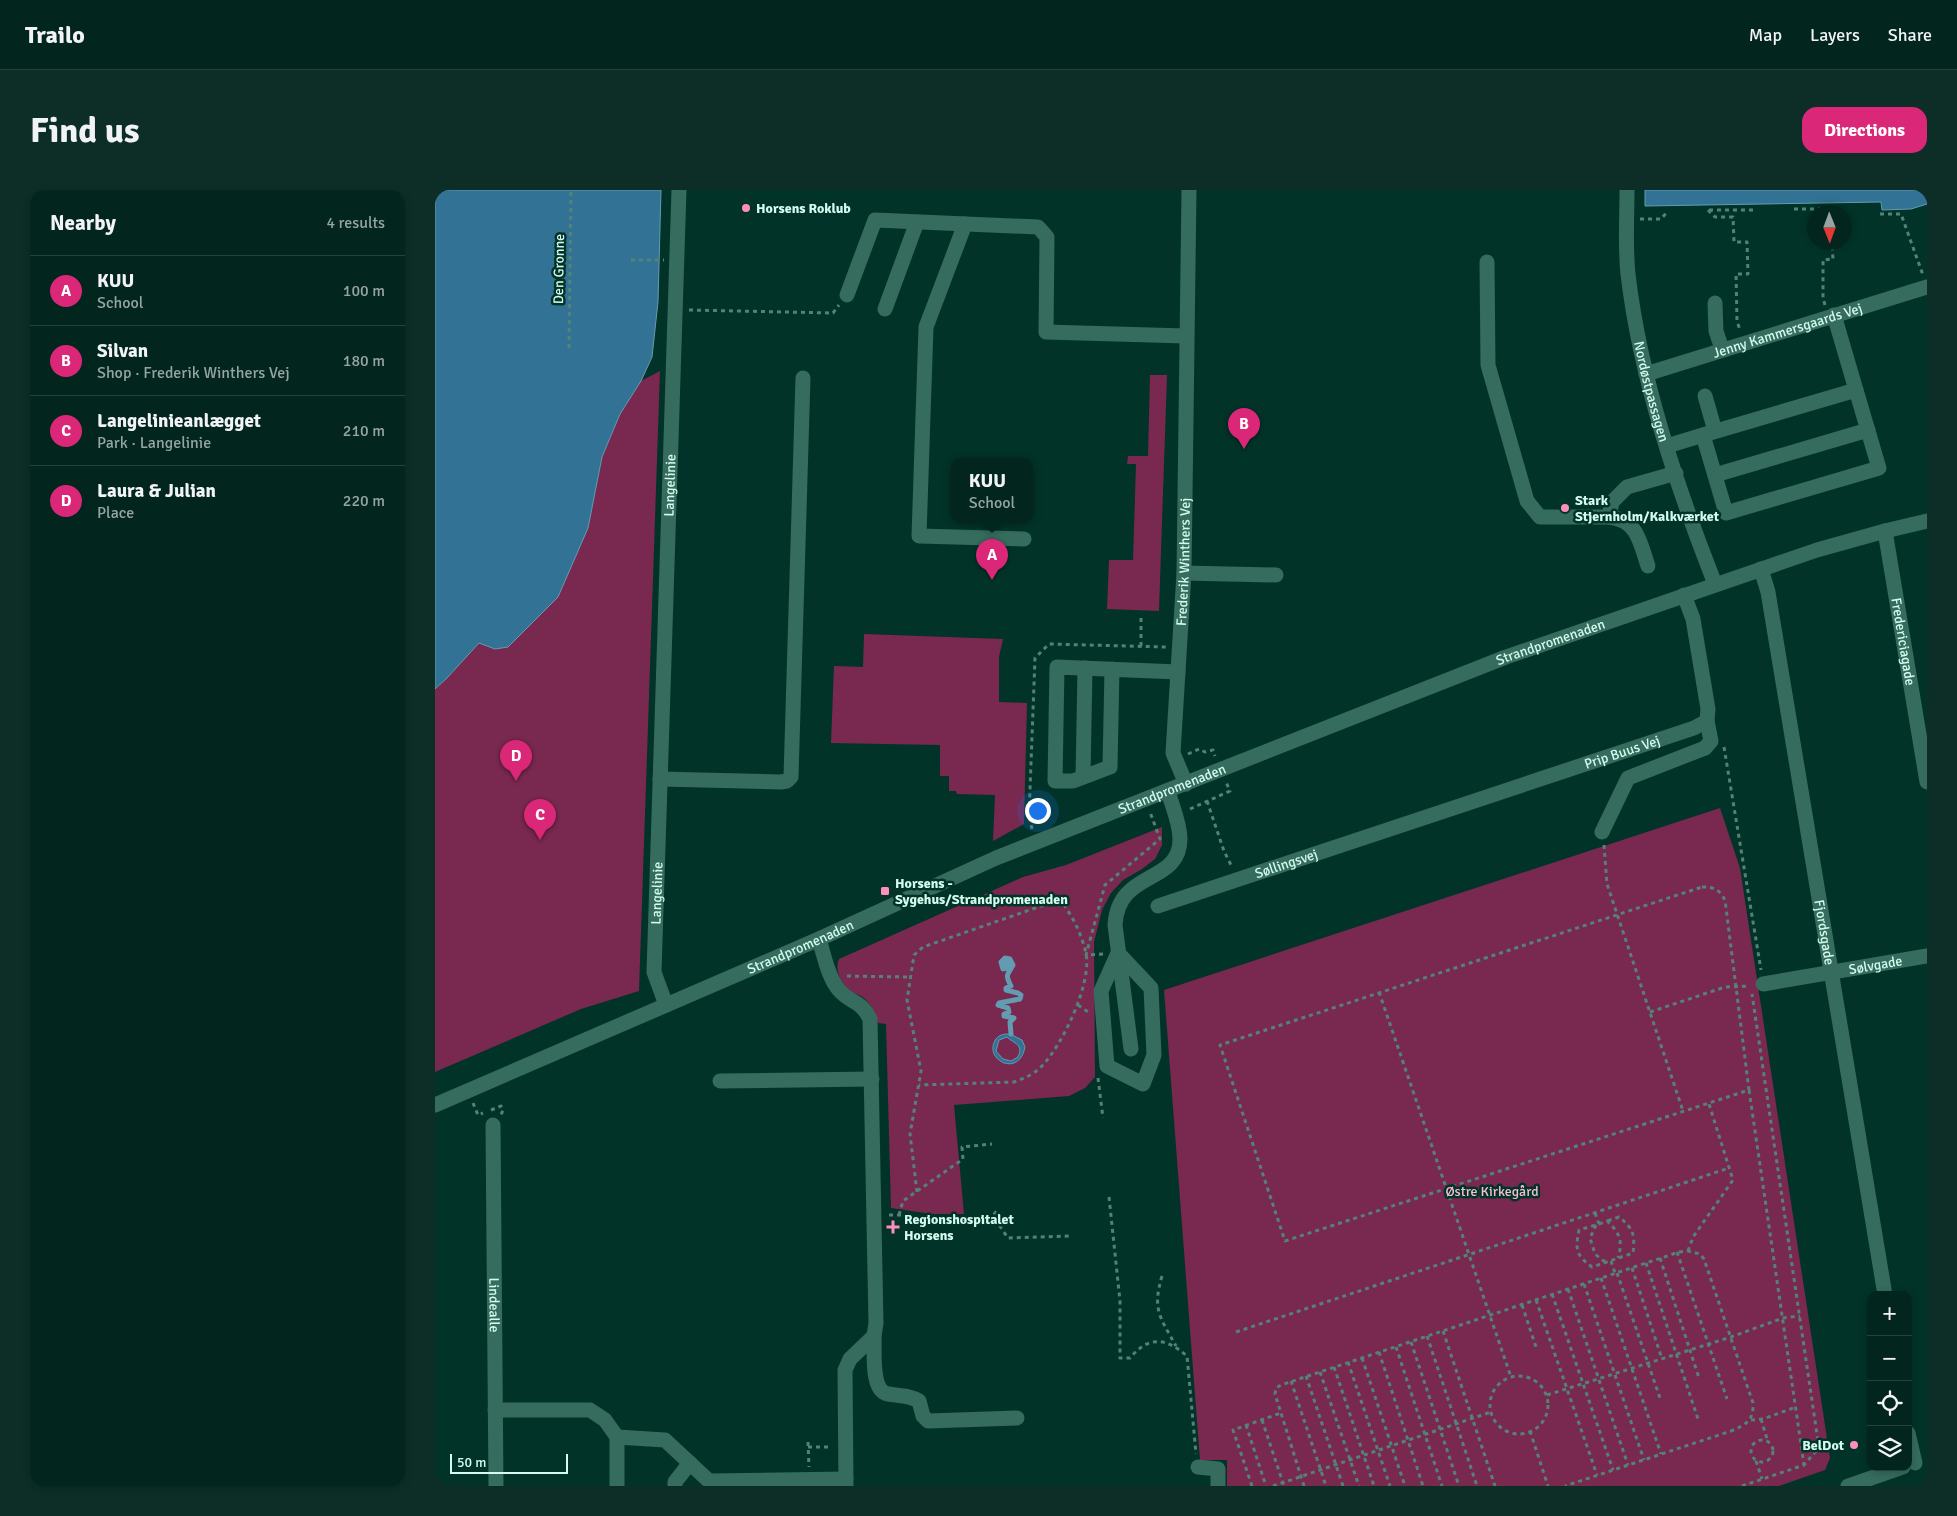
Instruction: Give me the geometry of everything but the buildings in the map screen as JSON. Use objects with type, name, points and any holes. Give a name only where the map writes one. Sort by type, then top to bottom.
[{"type":"street","name":"Langelinie","points":[[666,1005],[654,972],[679,190]]},
{"type":"street","name":"Frederik Winthers Vej","points":[[1186,784],[1173,753],[1184,573],[1189,190]]},
{"type":"street","name":"Nordøstpassagen","points":[[1627,190],[1628,273],[1646,374],[1689,517],[1715,584]]},
{"type":"street","points":[[847,295],[875,220],[1038,227],[1047,237],[1045,332],[1186,336]]},
{"type":"street","points":[[885,309],[917,222]]},
{"type":"street","points":[[965,224],[926,327],[919,536],[1024,539]]},
{"type":"street","points":[[1487,262],[1488,365],[1527,501],[1540,517],[1609,517],[1626,521],[1639,541],[1648,566]]},
{"type":"street","name":"Jenny Kammersgaards Vej","points":[[1646,374],[1927,287]]},
{"type":"street","points":[[1715,303],[1716,331],[1722,349]]},
{"type":"street","points":[[1705,396],[1715,475],[1726,513],[1879,468],[1834,315]]},
{"type":"street","points":[[660,779],[781,782],[787,781],[791,777],[803,378]]},
{"type":"street","points":[[1667,446],[1856,390]]},
{"type":"street","points":[[1715,475],[1868,430]]},
{"type":"street","points":[[1609,517],[1612,502],[1627,487],[1676,473]]},
{"type":"street","name":"Strandpromenaden","points":[[435,1105],[819,939],[996,858],[1506,657],[1761,569],[1885,531],[1927,521]]},
{"type":"street","name":"Fredericiagade","points":[[1885,531],[1927,782]]},
{"type":"street","name":"Fjordsgade","points":[[1761,569],[1768,592],[1884,1291]]},
{"type":"street","points":[[1184,573],[1276,575]]},
{"type":"street","points":[[1602,832],[1629,778],[1705,748],[1711,741],[1707,721],[1708,709],[1693,619],[1684,595]]},
{"type":"street","points":[[1112,669],[1110,767],[1073,781],[1055,781],[1057,667],[1112,669],[1178,672]]},
{"type":"street","points":[[1083,777],[1085,668]]},
{"type":"street","name":"Prip Buus Vej","points":[[1414,820],[1694,728],[1707,721]]},
{"type":"street","points":[[1131,1049],[1118,953],[1115,925],[1116,913],[1126,893],[1136,885],[1163,870],[1172,862],[1178,852],[1179,828],[1167,791]]},
{"type":"street","name":"Søllingsvej","points":[[1158,906],[1414,820]]},
{"type":"street","points":[[819,939],[831,976],[839,990],[865,1009],[870,1019],[875,1215],[876,1323],[874,1336],[876,1379],[879,1388],[886,1394],[910,1396],[919,1401],[923,1416],[929,1421],[1017,1418]]},
{"type":"street","points":[[1118,953],[1151,988],[1155,1055],[1143,1084],[1107,1066],[1101,991],[1118,953]]},
{"type":"street","name":"Sølvgade","points":[[1763,984],[1927,956]]},
{"type":"street","points":[[720,1081],[872,1079]]},
{"type":"street","name":"Lindealle","points":[[493,1125],[496,1486]]},
{"type":"street","points":[[617,1437],[665,1440],[709,1481],[810,1480],[846,1483],[845,1370],[850,1359],[874,1336]]},
{"type":"street","points":[[495,1410],[590,1410],[605,1420],[617,1437],[617,1486]]},
{"type":"street","points":[[675,1486],[675,1482],[690,1463]]},
{"type":"street","points":[[1197,1467],[1218,1469],[1218,1486]]},
{"type":"street","points":[[1848,1486],[1899,1471]]},
{"type":"path","name":"Den Gronne","points":[[569,348],[571,190]]},
{"type":"path","points":[[1794,209],[1807,209]]},
{"type":"path","points":[[1737,321],[1736,274],[1748,274],[1747,242],[1734,242],[1733,217],[1715,217],[1708,210],[1755,210]]},
{"type":"path","points":[[1650,219],[1661,219],[1668,211]]},
{"type":"path","points":[[1880,214],[1901,214],[1927,287]]},
{"type":"path","points":[[1823,298],[1823,260],[1833,260],[1832,250]]},
{"type":"path","points":[[631,260],[664,260]]},
{"type":"path","points":[[676,310],[833,313],[847,295]]},
{"type":"path","points":[[1141,615],[1141,646]]},
{"type":"path","points":[[1711,741],[1722,740],[1724,745],[1763,984]]},
{"type":"path","points":[[1207,802],[1224,851],[1239,879]]},
{"type":"path","points":[[1602,832],[1607,884],[1683,1112]]},
{"type":"path","points":[[1749,1090],[1285,1241],[1219,1045],[1702,887],[1712,887],[1720,891],[1725,900],[1749,1090],[1804,1465]]},
{"type":"path","points":[[917,1192],[910,1134],[921,1072],[907,1000],[909,977],[915,955],[923,947],[1047,904],[1064,905],[1073,918],[1086,955],[1083,992],[1075,1013],[1049,1058],[1028,1077],[1014,1082],[919,1085]]},
{"type":"path","points":[[831,976],[909,977]]},
{"type":"path","points":[[1650,1012],[1725,987],[1751,986],[1819,1448],[1804,1465],[1743,1486]]},
{"type":"path","points":[[1379,992],[1511,1377]]},
{"type":"path","points":[[468,1091],[478,1115],[502,1107],[503,1112],[493,1125]]},
{"type":"path","points":[[1688,1251],[1693,1237],[1733,1180],[1709,1104]]},
{"type":"path","points":[[899,1215],[903,1201],[963,1160],[962,1147],[992,1144]]},
{"type":"path","points":[[1236,1332],[1729,1168]]},
{"type":"path","points":[[1109,1197],[1120,1302],[1120,1358],[1130,1358],[1138,1348],[1149,1342],[1162,1341],[1177,1347]]},
{"type":"path","points":[[988,1220],[999,1208]]},
{"type":"path","points":[[1595,1212],[1597,1224],[1590,1238],[1595,1254],[1605,1263]]},
{"type":"path","points":[[875,1215],[899,1215],[934,1220],[988,1220],[999,1225],[1009,1238],[1072,1236]]},
{"type":"path","points":[[1619,1217],[1630,1225],[1635,1238],[1633,1253],[1592,1267],[1580,1258],[1576,1246],[1579,1230],[1597,1224],[1619,1217]]},
{"type":"path","points":[[1607,1221],[1616,1230],[1622,1246],[1618,1258]]},
{"type":"path","points":[[1304,1486],[1275,1394],[1276,1388],[1305,1376],[1490,1316],[1677,1252],[1688,1251],[1700,1254],[1704,1260],[1753,1403],[1754,1413],[1751,1420],[1742,1427],[1731,1431],[1565,1486]]},
{"type":"path","points":[[1677,1252],[1727,1399]]},
{"type":"path","points":[[1660,1258],[1699,1378]]},
{"type":"path","points":[[1611,1261],[1661,1401]]},
{"type":"path","points":[[1646,1263],[1698,1419]]},
{"type":"path","points":[[1632,1268],[1662,1359]]},
{"type":"path","points":[[1162,1276],[1157,1294],[1157,1308],[1159,1316],[1177,1347],[1187,1356],[1197,1467]]},
{"type":"path","points":[[1601,1278],[1661,1454]]},
{"type":"path","points":[[1583,1284],[1644,1460]]},
{"type":"path","points":[[1568,1289],[1628,1465]]},
{"type":"path","points":[[1552,1294],[1613,1470]]},
{"type":"path","points":[[1536,1300],[1597,1475]]},
{"type":"path","points":[[1522,1305],[1536,1347]]},
{"type":"path","points":[[1547,1395],[1731,1337],[1783,1318],[1800,1316]]},
{"type":"path","points":[[1443,1331],[1495,1486]]},
{"type":"path","points":[[1427,1336],[1477,1486]]},
{"type":"path","points":[[1411,1342],[1459,1486]]},
{"type":"path","points":[[1396,1346],[1441,1486]]},
{"type":"path","points":[[1379,1352],[1423,1486]]},
{"type":"path","points":[[1362,1358],[1405,1486]]},
{"type":"path","points":[[1348,1362],[1390,1486]]},
{"type":"path","points":[[1334,1367],[1374,1486]]},
{"type":"path","points":[[1320,1372],[1359,1486]]},
{"type":"path","points":[[1305,1376],[1343,1486]]},
{"type":"path","points":[[1522,1376],[1532,1379],[1541,1386],[1547,1395],[1548,1406],[1539,1426],[1518,1434],[1506,1431],[1497,1423],[1491,1412],[1490,1401],[1493,1390],[1501,1382],[1511,1377],[1522,1376]]},
{"type":"path","points":[[1291,1381],[1326,1486]]},
{"type":"path","points":[[1751,1420],[1761,1419],[1796,1407]]},
{"type":"path","points":[[1273,1486],[1491,1412]]},
{"type":"path","points":[[1251,1486],[1233,1430],[1281,1414]]},
{"type":"path","points":[[1756,1460],[1765,1462],[1772,1455],[1771,1446],[1767,1442],[1761,1419]]},
{"type":"path","points":[[1261,1420],[1283,1484]]},
{"type":"path","points":[[1246,1425],[1267,1486]]},
{"type":"path","points":[[1530,1431],[1548,1486]]},
{"type":"path","points":[[1762,1479],[1756,1460],[1752,1457],[1751,1448],[1758,1441],[1767,1442]]},
{"type":"path","points":[[808,1442],[810,1480]]},
{"type":"path","points":[[808,1447],[817,1447]]},
{"type":"green space","points":[[660,371],[639,991],[581,1009],[435,1072],[435,689],[479,643],[495,649],[588,528],[602,457],[620,414],[641,381]]},
{"type":"green space","points":[[1150,375],[1167,375],[1159,611],[1107,609],[1109,560],[1133,560],[1136,464],[1127,464],[1128,456],[1148,456]]},
{"type":"green space","points":[[864,634],[1003,639],[999,657],[999,702],[1027,703],[1024,824],[993,841],[995,795],[957,794],[956,791],[949,791],[949,776],[940,776],[940,745],[831,743],[834,666],[863,667]]},
{"type":"green space","name":"Østre Kirkegård","points":[[1720,808],[1740,868],[1830,1458],[1825,1470],[1779,1486],[1227,1486],[1227,1460],[1200,1460],[1164,990]]},
{"type":"green space","points":[[1162,827],[1162,845],[1155,859],[1123,880],[1111,893],[1102,910],[1094,942],[1095,1077],[1085,1088],[1069,1096],[954,1105],[964,1214],[932,1214],[891,1208],[886,1024],[878,1023],[867,1001],[845,985],[837,968],[839,959],[1023,877],[1066,865]]},
{"type":"water","points":[[435,190],[661,190],[658,302],[652,357],[641,381],[620,414],[602,457],[588,528],[558,597],[508,647],[495,649],[479,643],[435,689]]},
{"type":"water","points":[[1645,190],[1927,190],[1927,204],[1911,209],[1882,210],[1881,202],[1645,206]]},
{"type":"water","points":[[1010,1034],[1022,1040],[1025,1047],[1021,1057],[1016,1062],[1009,1064],[997,1059],[993,1046],[998,1037]],"holes":[[[1007,1037],[1020,1049],[1018,1057],[1011,1061],[1003,1059],[996,1051],[999,1040]]]},
{"type":"waterway","points":[[1006,963],[1007,965],[1005,966],[1004,962],[1009,962],[1009,967],[1003,969],[1001,962],[1005,958],[1010,959],[1013,965],[1008,975],[1011,986],[1006,988],[1006,990],[1021,995],[1020,999],[999,1003],[998,1005],[1008,1008],[1009,1012],[1004,1014],[1004,1016],[1014,1018],[1010,1022],[1011,1034]]},
{"type":"place","name":"Horsens Roklub","points":[[746,208]]},
{"type":"place","name":"Silvan","points":[[1244,449]]},
{"type":"place","name":"Stark Stjernholm/Kalkværket","points":[[1565,508]]},
{"type":"place","name":"KUU","points":[[992,580]]},
{"type":"place","name":"Laura & Julian","points":[[516,781]]},
{"type":"place","name":"Langelinieanlægget","points":[[540,840]]},
{"type":"place","name":"Horsens - Sygehus/Strandpromenaden","points":[[885,891]]},
{"type":"place","name":"Regionshospitalet Horsens","points":[[893,1227]]},
{"type":"place","name":"BelDot","points":[[1854,1445]]}]
